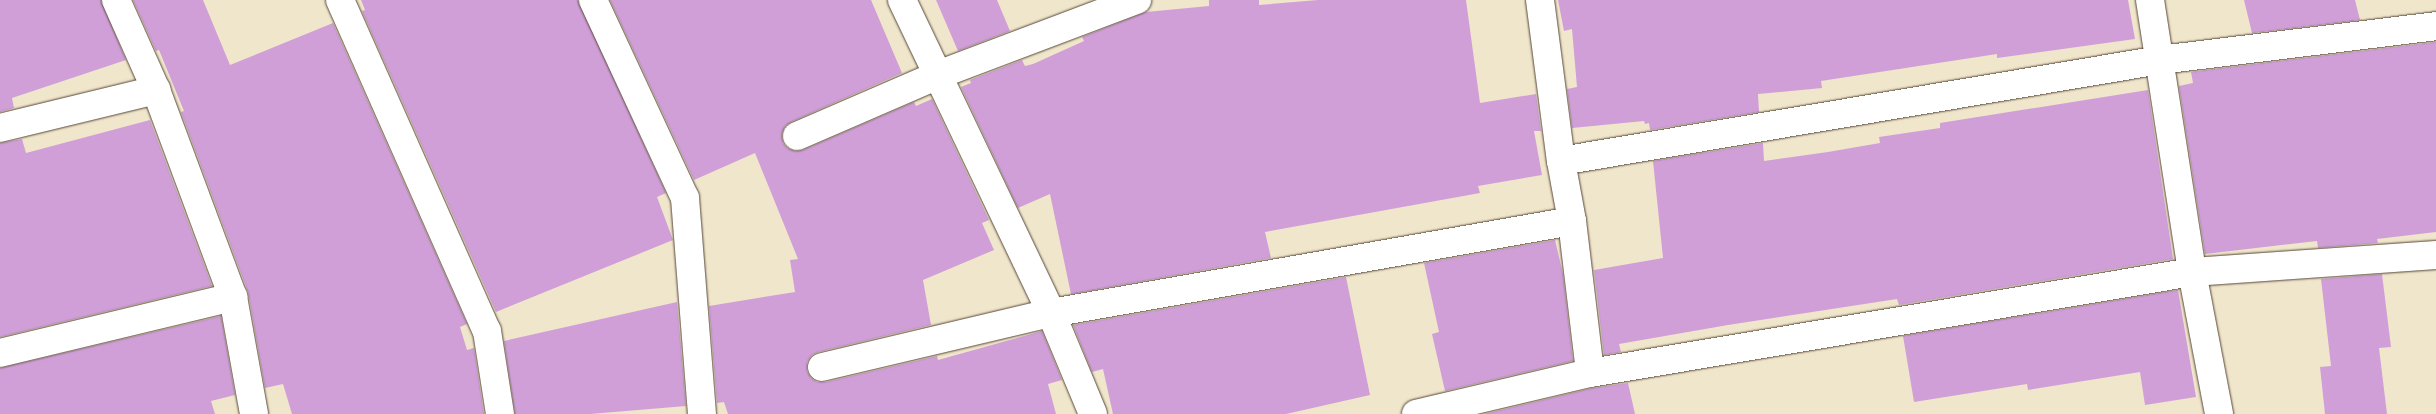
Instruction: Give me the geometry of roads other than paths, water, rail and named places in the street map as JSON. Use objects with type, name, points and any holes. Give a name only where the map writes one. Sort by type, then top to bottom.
[{"type":"street","points":[[116,0],[156,90],[233,297],[254,414]]},
{"type":"street","points":[[340,0],[487,331],[500,414]]},
{"type":"street","points":[[592,0],[684,198],[702,414]]},
{"type":"street","points":[[902,0],[1050,313],[1092,414]]},
{"type":"street","points":[[797,136],[938,75],[1137,0]]},
{"type":"street","points":[[1540,0],[1561,161],[1572,221],[1590,373]]},
{"type":"street","points":[[2150,0],[2192,272],[2219,414]]},
{"type":"street","points":[[1561,161],[2160,60],[2436,26]]},
{"type":"street","points":[[0,128],[156,90]]},
{"type":"street","points":[[822,367],[1050,313],[1572,221]]},
{"type":"street","points":[[1416,414],[1590,373],[2192,272],[2436,255]]},
{"type":"street","points":[[0,353],[233,297]]}]
